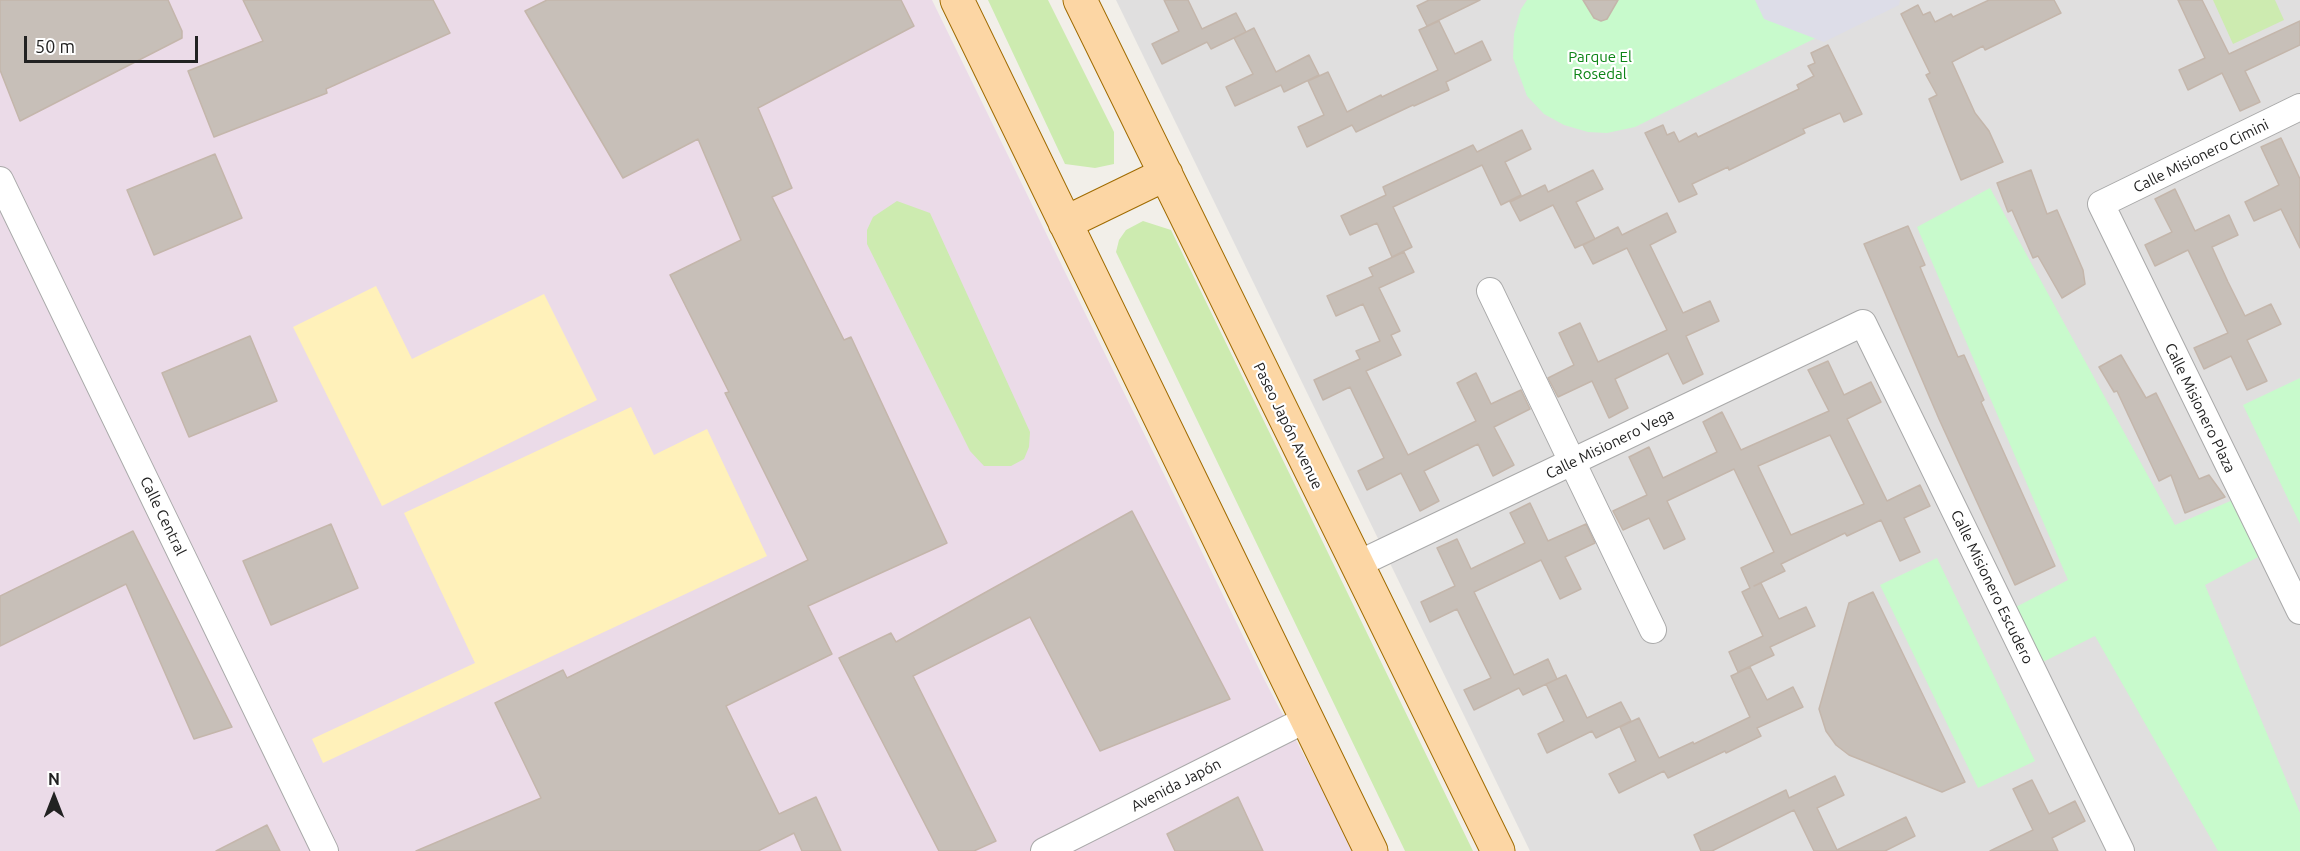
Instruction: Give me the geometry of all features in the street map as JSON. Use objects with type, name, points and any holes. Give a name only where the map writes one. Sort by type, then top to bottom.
[{"type":"main road","points":[[957,0],[1371,851]]},
{"type":"main road","name":"Paseo Japón Avenue","points":[[1080,0],[1498,851]]},
{"type":"main road","points":[[1065,223],[1166,174]]},
{"type":"street","name":"Calle Misionero Cimini","points":[[2101,204],[2300,107]]},
{"type":"street","name":"Calle Central","points":[[0,180],[325,851]]},
{"type":"street","name":"Calle Misionero Plaza","points":[[2101,204],[2300,611]]},
{"type":"street","points":[[1490,291],[1653,630]]},
{"type":"street","name":"Calle Misionero Vega","points":[[1356,565],[1863,323]]},
{"type":"street","name":"Calle Misionero Escudero","points":[[1863,323],[2121,851]]},
{"type":"street","name":"Avenida Japón","points":[[1044,851],[1307,719]]},
{"type":"shaded area","points":[[0,0],[932,0],[1264,679],[1354,851],[0,851]]},
{"type":"shaded area","points":[[1116,0],[2300,0],[2300,851],[1530,851]]},
{"type":"shaded area","points":[[1755,0],[1900,0],[1899,5],[1824,42],[1764,19]]},
{"type":"green space","points":[[988,0],[1048,0],[1114,132],[1114,164],[1095,168],[1065,164]]},
{"type":"green space","name":"Parque El Rosedal","points":[[1527,0],[1893,0],[1635,127],[1607,133],[1588,132],[1564,125],[1544,114],[1527,96],[1513,58],[1514,34],[1521,9]]},
{"type":"green space","points":[[2213,0],[2275,0],[2284,20],[2233,44]]},
{"type":"green space","points":[[1990,188],[2175,525],[2235,499],[2260,556],[2205,585],[2300,813],[2300,851],[2218,851],[2095,636],[2041,663],[2014,608],[2068,580],[1917,227]]},
{"type":"green space","points":[[897,201],[930,213],[1030,432],[1029,447],[1024,459],[1011,466],[984,466],[970,451],[867,244],[867,230],[873,217]]},
{"type":"green space","points":[[1143,221],[1171,230],[1473,851],[1405,851],[1116,252],[1119,240],[1126,230]]},
{"type":"green space","points":[[2300,378],[2300,524],[2243,405]]},
{"type":"green space","points":[[1937,558],[2035,761],[1978,788],[1880,585]]},
{"type":"sand","points":[[376,286],[412,359],[544,294],[597,400],[382,506],[293,327]]},
{"type":"sand","points":[[631,407],[654,455],[707,429],[767,556],[323,763],[312,739],[475,663],[404,513]]},
{"type":"building","points":[[0,0],[168,0],[182,31],[182,38],[20,121],[0,70]]},
{"type":"building","points":[[243,0],[433,0],[450,33],[326,89],[327,93],[214,137],[188,71],[263,41]]},
{"type":"building","points":[[547,0],[901,0],[914,26],[758,108],[792,188],[772,197],[844,340],[851,337],[947,543],[808,606],[832,654],[726,706],[779,814],[816,797],[841,851],[802,851],[794,833],[758,851],[416,851],[541,798],[495,703],[563,670],[567,678],[808,560],[725,393],[729,392],[670,275],[741,240],[698,139],[623,178],[525,11]]},
{"type":"building","points":[[1164,0],[1188,0],[1202,29],[1236,13],[1246,32],[1211,49],[1207,42],[1162,64],[1152,44],[1179,31]]},
{"type":"building","points":[[1429,0],[1480,0],[1427,26],[1417,6]]},
{"type":"building","points":[[1583,0],[1618,0],[1607,19],[1601,21],[1594,18]]},
{"type":"building","points":[[1989,0],[2054,0],[2061,13],[1985,50],[1983,46],[1952,62],[1975,113],[1989,131],[2003,162],[1961,180],[1929,99],[1937,95],[1926,75],[1930,73],[1901,14],[1918,5],[1923,15],[1930,12],[1935,22],[1951,14],[1953,17]]},
{"type":"building","points":[[2178,0],[2202,0],[2229,54],[2300,21],[2300,45],[2245,71],[2260,102],[2240,111],[2222,73],[2188,90],[2179,70],[2205,58]]},
{"type":"building","points":[[1439,21],[1455,54],[1482,41],[1491,60],[1446,82],[1449,90],[1356,132],[1352,125],[1307,147],[1298,127],[1324,115],[1308,81],[1328,72],[1347,112],[1381,95],[1382,97],[1438,70],[1419,30]]},
{"type":"building","points":[[1254,28],[1276,72],[1309,55],[1319,75],[1284,92],[1281,85],[1235,106],[1226,87],[1253,74],[1234,38]]},
{"type":"building","points":[[1828,45],[1862,114],[1844,122],[1840,113],[1803,129],[1805,133],[1729,170],[1728,167],[1692,184],[1697,194],[1679,202],[1645,133],[1663,125],[1667,135],[1674,132],[1679,142],[1696,133],[1698,137],[1799,89],[1797,85],[1814,76],[1808,66],[1815,63],[1811,53]]},
{"type":"building","points":[[1522,130],[1531,149],[1505,162],[1521,195],[1501,205],[1482,165],[1393,207],[1412,247],[1392,257],[1377,223],[1350,235],[1341,216],[1386,195],[1383,187],[1473,145],[1477,152]]},
{"type":"building","points":[[2281,138],[2300,179],[2300,248],[2281,209],[2254,221],[2245,202],[2279,185],[2261,147]]},
{"type":"building","points":[[215,154],[242,218],[154,255],[127,190]]},
{"type":"building","points":[[1593,170],[1603,189],[1576,202],[1595,239],[1575,248],[1553,205],[1520,221],[1510,202],[1545,185],[1548,192]]},
{"type":"building","points":[[2031,170],[2047,214],[2057,210],[2083,270],[2085,284],[2062,298],[2038,256],[2033,258],[2012,210],[2008,212],[1997,183]]},
{"type":"building","points":[[2175,189],[2195,231],[2229,215],[2238,235],[2212,247],[2228,282],[2245,316],[2271,304],[2281,324],[2247,340],[2267,381],[2247,390],[2231,356],[2204,369],[2194,348],[2228,333],[2188,250],[2155,266],[2145,245],[2172,232],[2155,199]]},
{"type":"building","points":[[1667,213],[1676,232],[1650,245],[1683,313],[1710,301],[1719,321],[1686,336],[1703,374],[1683,384],[1668,353],[1615,379],[1628,408],[1609,418],[1592,381],[1558,397],[1548,378],[1574,365],[1559,333],[1580,323],[1598,362],[1667,330],[1627,248],[1593,264],[1583,245],[1618,227],[1622,235]]},
{"type":"building","points":[[1908,226],[1925,265],[1920,267],[1958,357],[1964,355],[1984,400],[1981,402],[2055,566],[2015,585],[1939,419],[1864,244]]},
{"type":"building","points":[[1404,252],[1414,272],[1379,288],[1400,331],[1391,335],[1401,355],[1366,371],[1408,455],[1476,421],[1457,383],[1476,373],[1491,404],[1521,390],[1530,409],[1494,427],[1514,465],[1493,476],[1478,444],[1424,471],[1439,501],[1420,511],[1401,473],[1367,490],[1358,471],[1384,458],[1350,387],[1323,400],[1314,380],[1360,359],[1356,351],[1380,341],[1363,304],[1336,316],[1327,296],[1373,276],[1369,268]]},
{"type":"building","points":[[250,336],[277,401],[189,437],[162,373]]},
{"type":"building","points":[[2121,355],[2146,398],[2156,393],[2199,479],[2209,475],[2225,497],[2185,513],[2171,475],[2159,481],[2117,391],[2114,392],[2099,367]]},
{"type":"building","points":[[1828,361],[1844,395],[1871,382],[1881,402],[1847,419],[1887,501],[1920,485],[1930,506],[1904,518],[1920,552],[1900,561],[1881,520],[1847,536],[1845,533],[1781,564],[1785,571],[1754,586],[1761,583],[1779,619],[1806,607],[1815,626],[1770,647],[1774,655],[1738,672],[1729,652],[1763,636],[1742,592],[1750,588],[1741,568],[1774,552],[1734,469],[1667,501],[1685,539],[1664,549],[1649,518],[1623,530],[1613,511],[1647,495],[1629,457],[1649,447],[1663,478],[1717,452],[1703,422],[1722,412],[1741,450],[1829,411],[1808,370]],"holes":[[[1830,435],[1864,504],[1791,535],[1758,466]]]},
{"type":"building","points":[[1530,503],[1548,541],[1586,524],[1595,543],[1565,557],[1581,589],[1560,599],[1541,560],[1474,592],[1514,675],[1548,659],[1557,679],[1523,695],[1519,688],[1474,710],[1464,690],[1491,678],[1457,609],[1430,622],[1421,602],[1455,586],[1437,548],[1457,539],[1471,569],[1525,543],[1510,513]]},
{"type":"building","points":[[1132,511],[1230,699],[1100,751],[1030,617],[913,676],[996,841],[974,851],[939,851],[839,658],[891,633],[896,642]]},
{"type":"building","points":[[331,524],[358,588],[271,625],[243,561]]},
{"type":"building","points":[[133,531],[232,727],[194,739],[126,584],[0,646],[0,596]]},
{"type":"building","points":[[1873,592],[1965,782],[1942,792],[1849,755],[1836,745],[1826,731],[1819,709],[1849,603]]},
{"type":"building","points":[[1750,667],[1767,700],[1793,687],[1803,707],[1757,728],[1761,736],[1726,753],[1725,751],[1668,778],[1664,771],[1619,793],[1609,774],[1636,761],[1620,727],[1639,718],[1659,758],[1693,742],[1694,744],[1750,717],[1731,676]]},
{"type":"building","points":[[1566,675],[1587,718],[1621,702],[1631,721],[1596,738],[1592,731],[1547,753],[1538,734],[1564,721],[1546,684]]},
{"type":"building","points":[[1835,776],[1844,795],[1817,808],[1837,850],[1906,817],[1915,836],[1885,851],[1814,851],[1794,810],[1712,851],[1701,851],[1694,835],[1786,790],[1789,798]]},
{"type":"building","points":[[2032,780],[2049,814],[2075,801],[2085,821],[2052,838],[2058,851],[1990,851],[2033,830],[2013,789]]},
{"type":"building","points":[[1238,797],[1263,851],[1175,851],[1167,834]]},
{"type":"building","points":[[267,825],[280,851],[216,851]]}]
